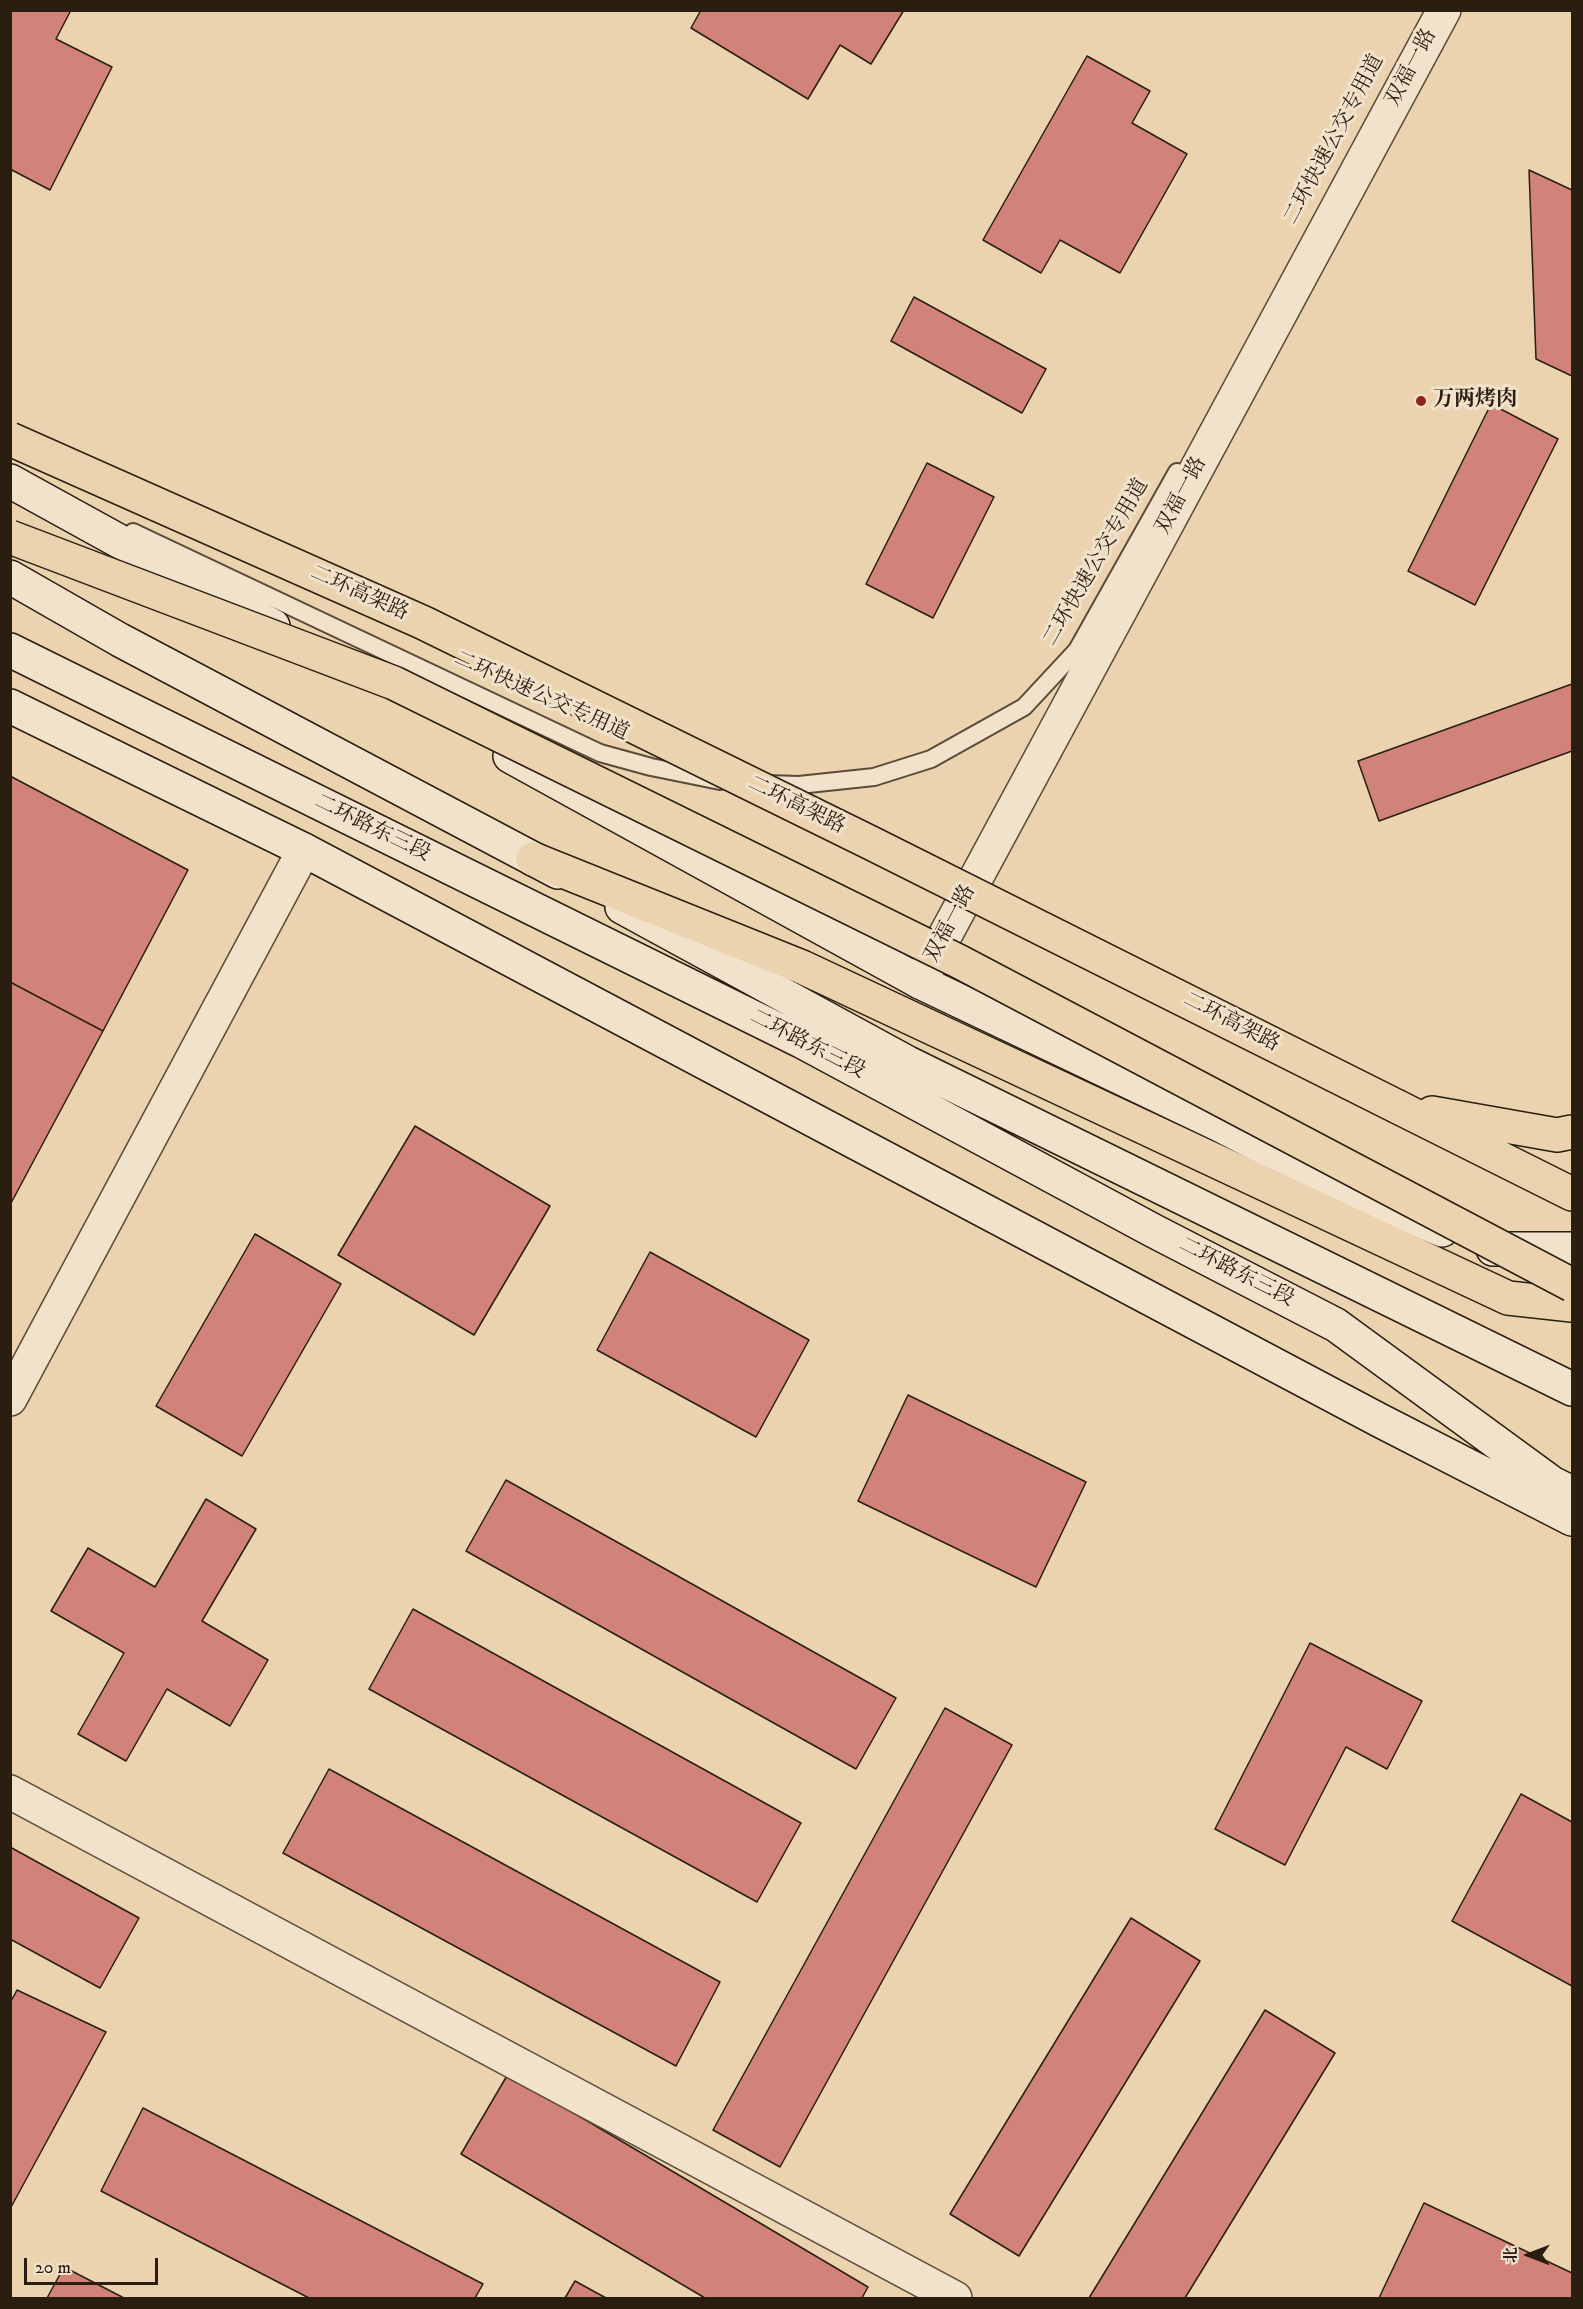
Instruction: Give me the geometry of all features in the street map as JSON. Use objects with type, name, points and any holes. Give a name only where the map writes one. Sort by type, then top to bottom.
[{"type":"highway","name":"二环高架路","points":[[10,439],[424,623],[882,848],[1572,1194]]},
{"type":"highway","points":[[10,537],[394,683],[950,957],[1572,1285]]},
{"type":"highway","points":[[533,859],[802,967],[1508,1298],[1572,1305]]},
{"type":"highway","points":[[1398,1107],[1557,1135],[1572,1132]]},
{"type":"street","name":"双福一路","points":[[920,982],[1444,10]]},
{"type":"street","points":[[11,476],[920,982],[1220,1125],[1347,1191],[1487,1249],[1572,1249]]},
{"type":"street","name":"二环路东三段","points":[[10,577],[120,640],[533,859],[908,1063],[1572,1389]]},
{"type":"street","name":"二环路东三段","points":[[10,650],[801,1041],[1154,1231],[1336,1325],[1552,1483],[1572,1493]]},
{"type":"street","points":[[10,706],[304,850],[1379,1420],[1572,1519]]},
{"type":"street","points":[[10,1399],[304,850]]},
{"type":"street","points":[[10,1792],[902,2286],[955,2298]]},
{"type":"lane","name":"二环快速公交专用道","points":[[11,476],[600,753],[651,767],[729,783],[799,785],[874,777],[931,759],[1024,707],[1077,650],[1360,144],[1429,10]]},
{"type":"building","points":[[10,10],[71,10],[56,39],[112,67],[50,190],[10,169]]},
{"type":"building","points":[[701,10],[904,10],[871,64],[840,45],[808,99],[691,28]]},
{"type":"building","points":[[1087,56],[1150,91],[1132,123],[1187,154],[1120,273],[1060,240],[1041,273],[983,240]]},
{"type":"building","points":[[1529,170],[1572,190],[1572,376],[1536,359]]},
{"type":"building","points":[[914,297],[1046,369],[1022,413],[891,341]]},
{"type":"building","points":[[1491,404],[1558,439],[1475,605],[1408,571]]},
{"type":"building","points":[[927,463],[994,497],[933,618],[866,584]]},
{"type":"building","points":[[1572,684],[1572,751],[1379,821],[1358,761]]},
{"type":"building","points":[[10,776],[188,870],[103,1031],[10,982]]},
{"type":"building","points":[[10,982],[103,1031],[10,1205]]},
{"type":"building","points":[[415,1126],[550,1206],[474,1335],[338,1255]]},
{"type":"building","points":[[255,1234],[341,1284],[242,1456],[156,1406]]},
{"type":"building","points":[[650,1252],[809,1340],[756,1437],[597,1350]]},
{"type":"building","points":[[908,1395],[1086,1482],[1036,1587],[858,1501]]},
{"type":"building","points":[[506,1480],[896,1698],[856,1769],[466,1551]]},
{"type":"building","points":[[206,1499],[256,1529],[202,1621],[268,1660],[230,1726],[167,1689],[126,1761],[78,1734],[124,1653],[51,1611],[88,1548],[155,1587]]},
{"type":"building","points":[[413,1609],[801,1823],[757,1902],[369,1689]]},
{"type":"building","points":[[1310,1643],[1422,1701],[1387,1769],[1346,1747],[1285,1865],[1215,1829]]},
{"type":"building","points":[[945,1708],[1012,1745],[780,2167],[713,2130]]},
{"type":"building","points":[[329,1769],[720,1982],[676,2066],[283,1853]]},
{"type":"building","points":[[1521,1794],[1572,1822],[1572,1986],[1452,1921]]},
{"type":"building","points":[[10,1847],[139,1918],[100,1988],[10,1939]]},
{"type":"building","points":[[1131,1918],[1200,1961],[1019,2256],[950,2214]]},
{"type":"building","points":[[17,1990],[106,2032],[10,2209],[10,2003]]},
{"type":"building","points":[[1265,2010],[1335,2053],[1185,2298],[1089,2298]]},
{"type":"building","points":[[508,2074],[868,2287],[862,2298],[705,2298],[461,2154]]},
{"type":"building","points":[[143,2108],[483,2284],[475,2298],[309,2298],[101,2191]]},
{"type":"building","points":[[1424,2203],[1572,2273],[1572,2298],[1379,2298]]},
{"type":"building","points":[[64,2267],[124,2298],[47,2298]]},
{"type":"building","points":[[575,2281],[606,2298],[565,2298]]},
{"type":"place","name":"万两烤肉","points":[[1421,401]]}]
